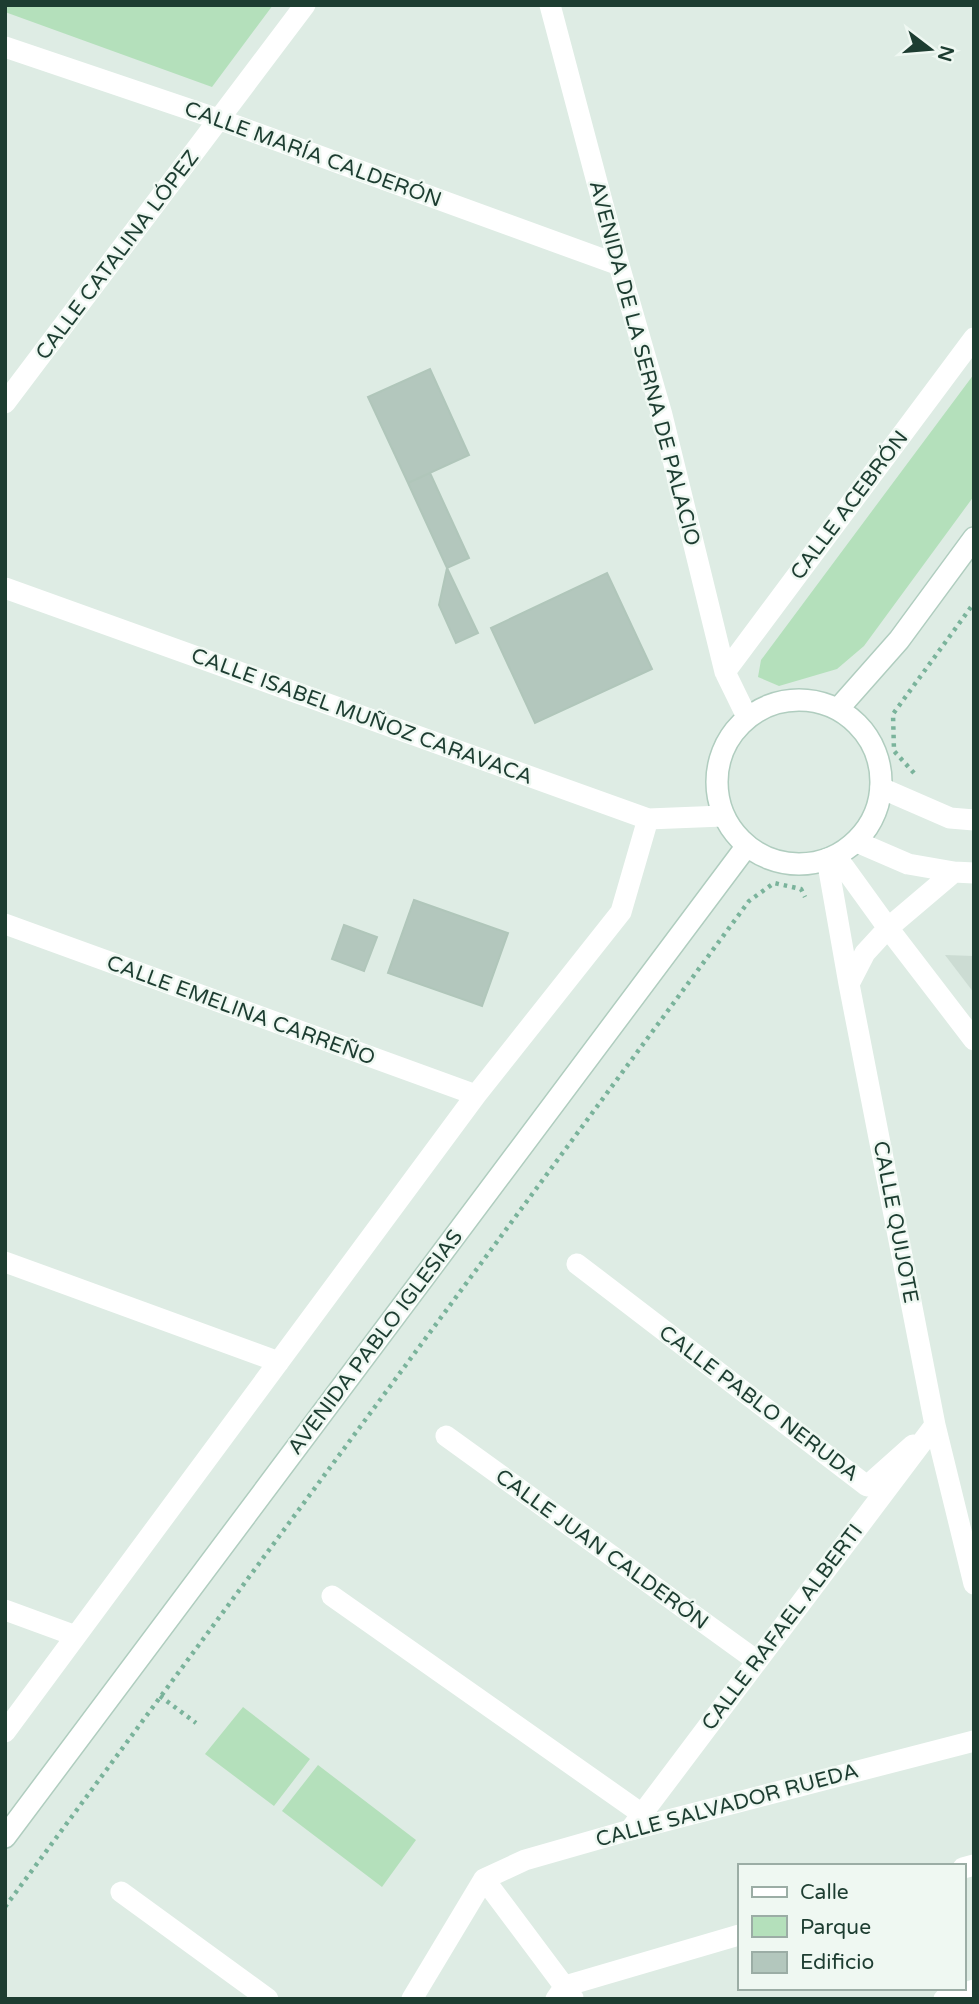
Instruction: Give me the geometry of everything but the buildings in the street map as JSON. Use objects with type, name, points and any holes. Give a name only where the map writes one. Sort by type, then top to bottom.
[{"type":"street","name":"CALLE CATALINA LÓPEZ","points":[[5,403],[305,5]]},
{"type":"street","name":"AVENIDA DE LA SERNA DE PALACIO","points":[[550,5],[662,415],[725,672],[747,718]]},
{"type":"street","name":"CALLE MARÍA CALDERÓN","points":[[5,47],[218,119],[619,265]]},
{"type":"street","name":"CALLE ACEBRÓN","points":[[725,672],[974,338]]},
{"type":"street","points":[[838,709],[899,640],[974,538]]},
{"type":"street","name":"CALLE ISABEL MUÑOZ CARAVACA","points":[[5,588],[648,819],[723,817]]},
{"type":"street","points":[[788,700],[816,701],[838,709],[867,735],[880,765],[879,801],[871,823],[857,842],[831,858],[794,866],[761,857],[746,847],[723,817],[716,776],[736,729],[763,707],[788,700]]},
{"type":"street","points":[[881,788],[950,818],[974,820]]},
{"type":"street","points":[[5,1732],[476,1095],[621,912],[648,819]]},
{"type":"street","points":[[857,842],[908,864],[964,873]]},
{"type":"street","name":"AVENIDA PABLO IGLESIAS","points":[[5,1837],[746,847]]},
{"type":"street","points":[[831,858],[974,1041]]},
{"type":"street","name":"CALLE QUIJOTE","points":[[831,858],[849,984],[935,1425],[974,1584]]},
{"type":"street","points":[[849,984],[865,953],[888,928],[964,873]]},
{"type":"street","name":"CALLE EMELINA CARREÑO","points":[[5,924],[476,1095]]},
{"type":"street","points":[[5,1262],[279,1362]]},
{"type":"street","name":"CALLE PABLO NERUDA","points":[[577,1264],[867,1486],[935,1425]]},
{"type":"street","name":"CALLE RAFAEL ALBERTI","points":[[636,1822],[935,1425]]},
{"type":"street","name":"CALLE JUAN CALDERÓN","points":[[446,1436],[757,1661]]},
{"type":"street","points":[[332,1596],[636,1822]]},
{"type":"street","points":[[5,1610],[76,1636]]},
{"type":"street","name":"CALLE SALVADOR RUEDA","points":[[484,1880],[525,1860],[636,1822],[974,1740]]},
{"type":"street","points":[[412,1999],[484,1880],[565,1995],[738,1935]]},
{"type":"street","points":[[121,1892],[268,1999]]},
{"type":"street","points":[[944,1999],[974,1990]]},
{"type":"path","points":[[926,808],[932,792],[894,751],[892,714],[974,603]]},
{"type":"path","points":[[5,1907],[749,901],[774,883],[801,889],[807,901]]},
{"type":"path","points":[[160,1696],[197,1723]]},
{"type":"shaded area","points":[[945,955],[974,956],[974,993]]},
{"type":"green space","points":[[5,5],[273,5],[212,87],[5,12]]},
{"type":"green space","points":[[974,374],[974,496],[864,646],[837,669],[779,686],[758,677],[761,660]]},
{"type":"green space","points":[[243,1707],[310,1759],[274,1806],[205,1754]]},
{"type":"green space","points":[[318,1765],[416,1840],[382,1887],[282,1811]]}]
